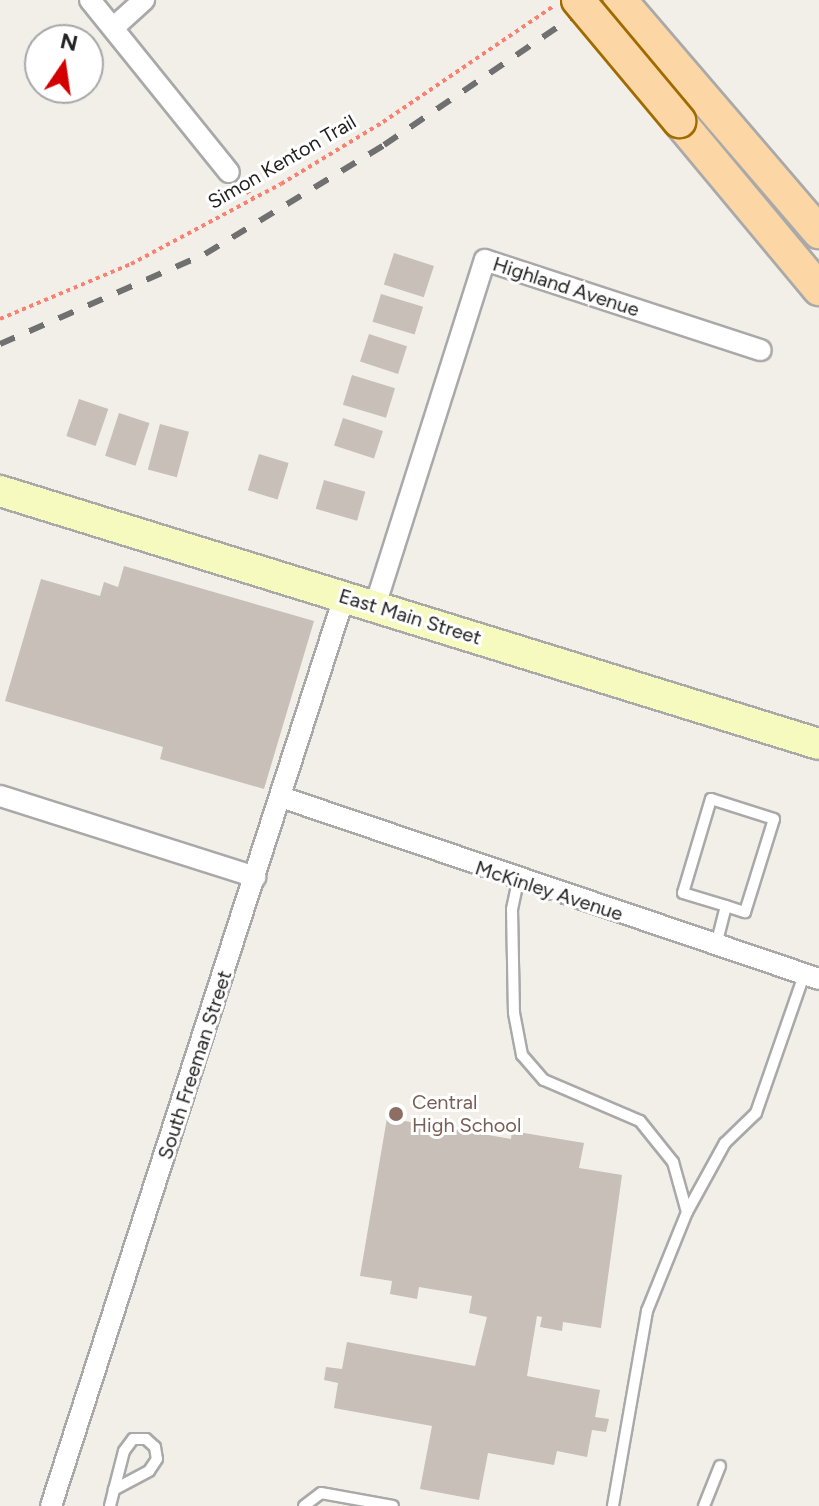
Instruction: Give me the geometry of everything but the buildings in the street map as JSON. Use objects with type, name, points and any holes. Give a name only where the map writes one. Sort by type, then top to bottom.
[{"type":"main road","points":[[578,0],[819,289]]},
{"type":"main road","points":[[620,0],[819,232]]},
{"type":"main road","name":"East Main Street","points":[[0,491],[340,610],[375,606],[819,744]]},
{"type":"street","points":[[90,0],[229,172]]},
{"type":"street","points":[[113,28],[144,0]]},
{"type":"street","name":"Highland Avenue","points":[[375,606],[485,260],[761,350]]},
{"type":"street","name":"South Freeman Street","points":[[51,1506],[340,610]]},
{"type":"street","points":[[0,796],[255,877]]},
{"type":"street","name":"McKinley Avenue","points":[[281,797],[518,881],[811,977]]},
{"type":"lane","points":[[711,799],[774,819],[745,912],[726,906],[683,893],[711,799]]},
{"type":"lane","points":[[518,881],[512,909],[513,954],[522,1055],[544,1080],[640,1121],[673,1162],[687,1212]]},
{"type":"lane","points":[[716,945],[726,906]]},
{"type":"lane","points":[[613,1506],[647,1311],[687,1212],[725,1143],[756,1113],[811,977]]},
{"type":"lane","points":[[110,1506],[114,1490],[124,1451],[133,1439],[146,1439],[155,1447],[157,1459],[149,1471],[114,1490]]},
{"type":"lane","points":[[704,1506],[720,1466]]},
{"type":"lane","points":[[304,1506],[321,1493],[393,1506]]},
{"type":"path","name":"Simon Kenton Trail","points":[[0,319],[131,264],[281,184],[383,122],[563,0]]},
{"type":"railway","points":[[0,344],[205,254],[384,145],[597,0]]},
{"type":"place","name":"Central High School","points":[[396,1114]]}]
